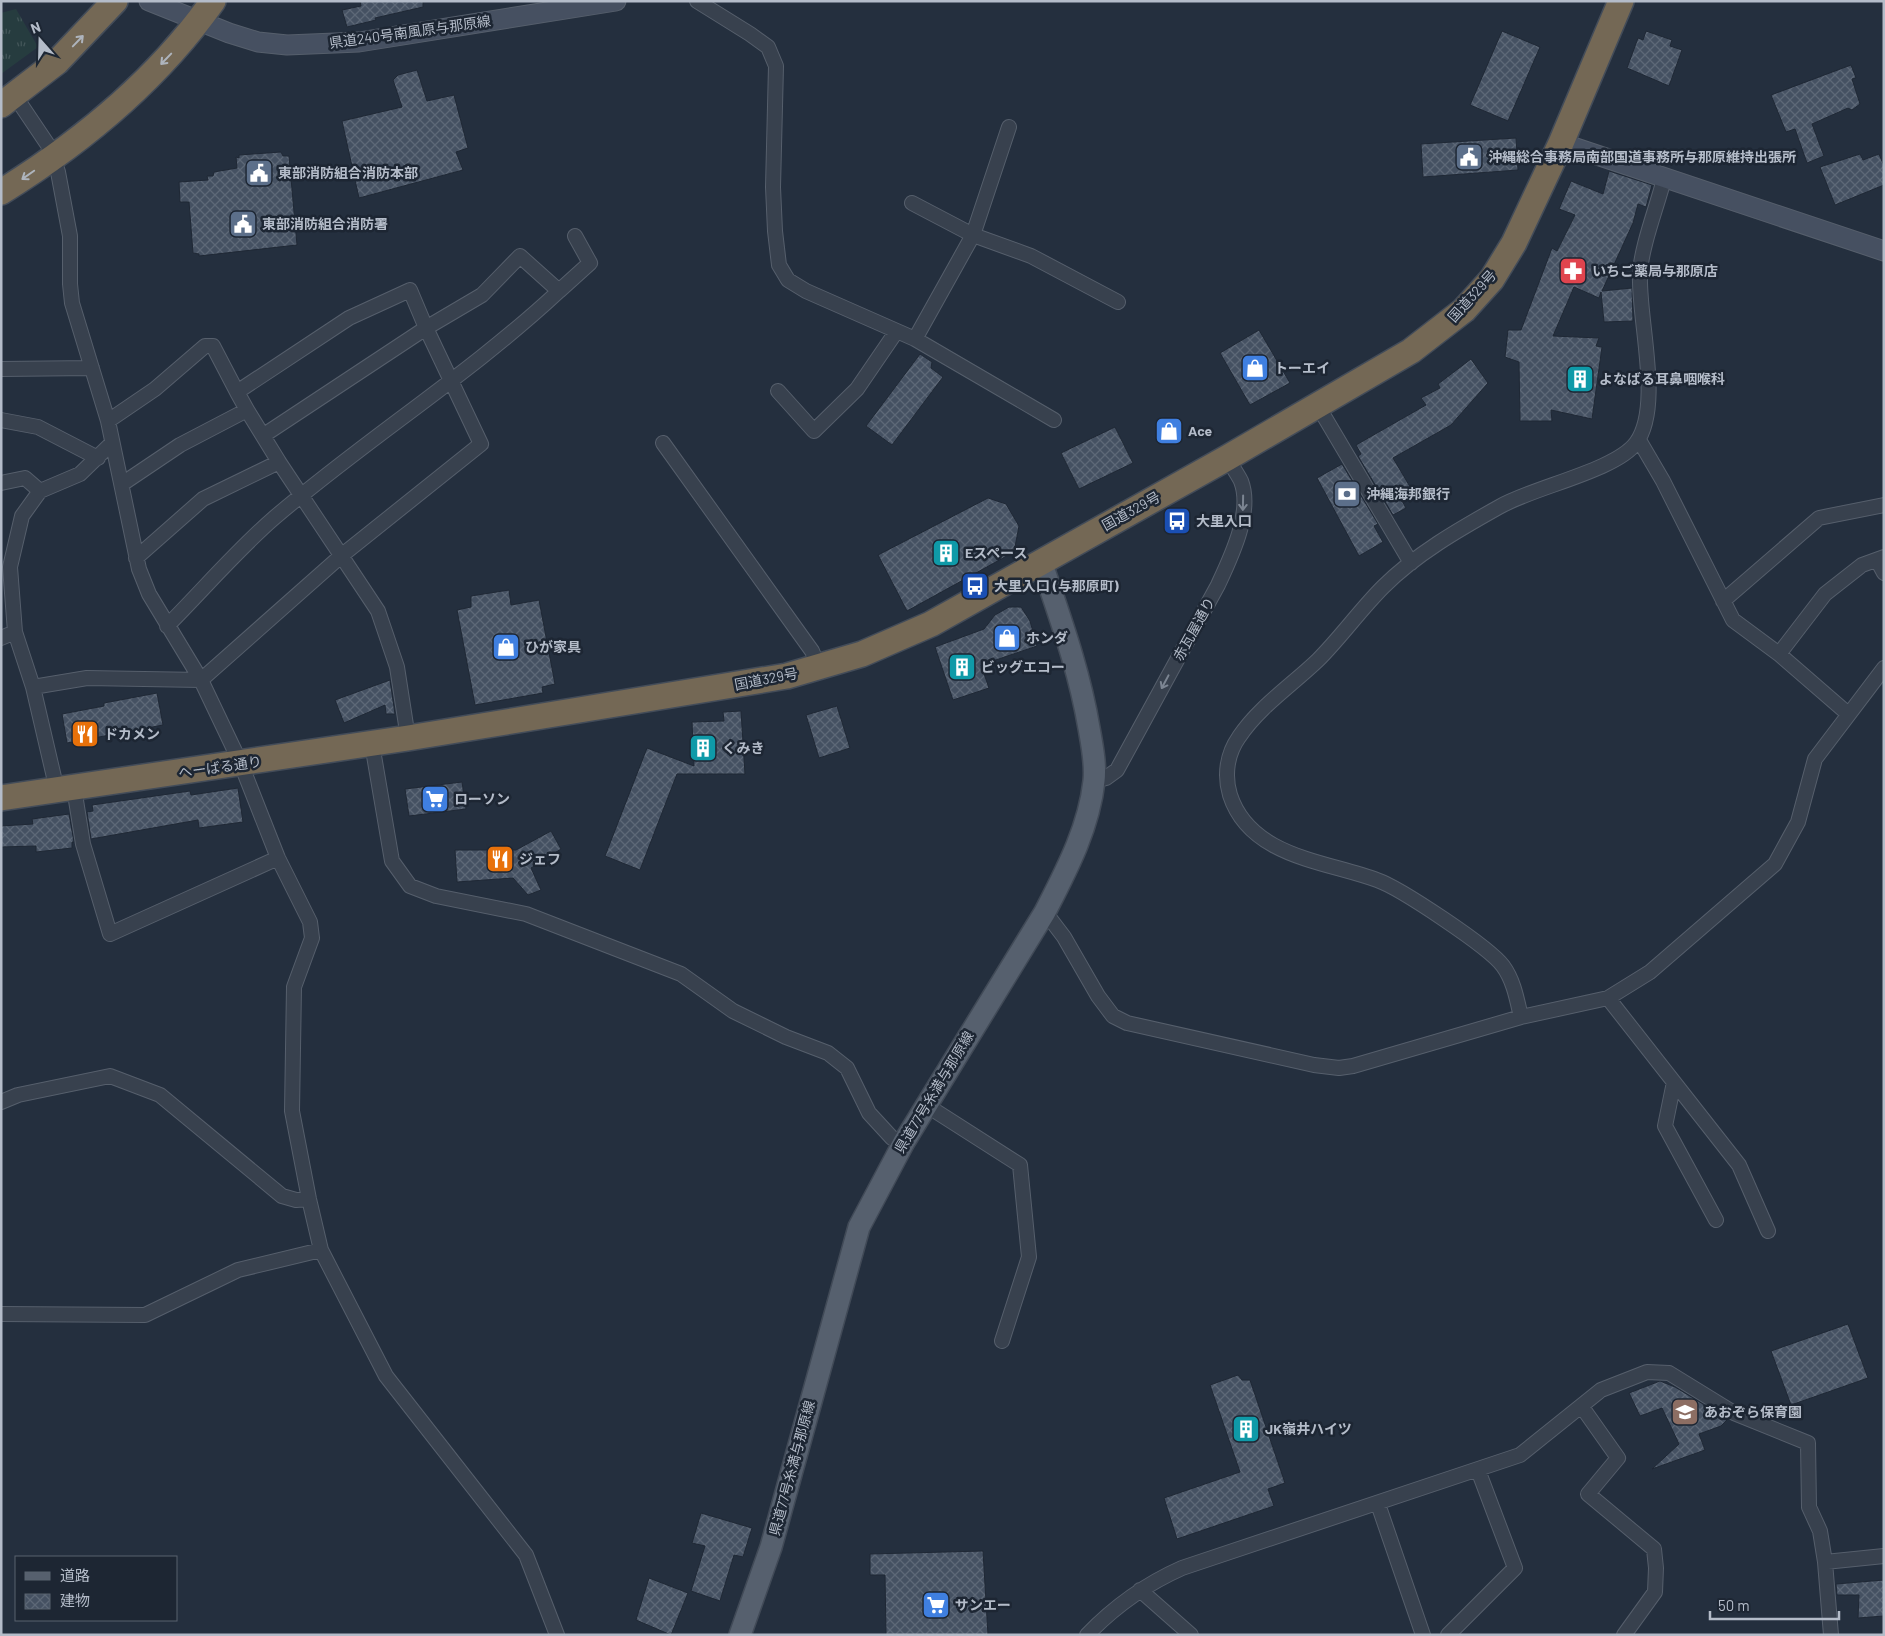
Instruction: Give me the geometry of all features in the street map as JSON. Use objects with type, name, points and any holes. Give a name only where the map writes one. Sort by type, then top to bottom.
[{"type":"highway","points":[[8,101],[71,49],[115,1]]},
{"type":"highway","points":[[1,192],[53,157],[106,117],[137,89],[198,23],[214,1]]},
{"type":"highway","name":"国道329号","points":[[438,734],[736,685],[819,668],[862,654],[931,624],[1227,458],[1411,351],[1464,310],[1492,278],[1514,243],[1561,143],[1621,1]]},
{"type":"highway","name":"へーばる通り","points":[[1,798],[438,734]]},
{"type":"main road","name":"県道240号南風原与那原線","points":[[150,1],[198,23],[258,42],[287,45],[359,42],[564,6],[616,1]]},
{"type":"main road","points":[[1561,143],[1884,251]]},
{"type":"main road","name":"県道77号糸満与那原線","points":[[740,1635],[771,1547],[859,1226],[904,1142],[1045,912],[1066,872],[1082,832],[1094,781],[1092,746],[1073,654],[1042,561]]},
{"type":"street","points":[[697,1],[768,47],[776,66],[773,187],[775,231],[779,265],[788,280],[806,291],[915,339],[1054,420]]},
{"type":"street","points":[[8,101],[50,148],[53,157],[70,236],[72,303],[108,421],[136,558],[149,594],[201,680],[241,764],[278,858],[310,922],[312,938],[294,987],[292,1110],[321,1250],[386,1376],[526,1555],[557,1635]]},
{"type":"street","points":[[915,339],[973,235],[1009,127]]},
{"type":"street","points":[[1521,1017],[1512,981],[1502,964],[1487,951],[1404,894],[1380,881],[1284,851],[1250,830],[1240,816],[1230,794],[1226,770],[1238,736],[1319,659],[1382,588],[1411,563],[1440,542],[1502,504],[1620,459],[1639,440],[1648,410],[1640,274],[1664,179]]},
{"type":"street","points":[[912,203],[973,235],[1030,256],[1118,302]]},
{"type":"street","points":[[168,626],[272,520],[450,380],[515,332],[590,263],[575,236]]},
{"type":"street","points":[[264,435],[426,328],[482,295],[520,256],[558,291]]},
{"type":"street","points":[[33,687],[86,678],[201,680],[341,556],[481,444],[410,290],[349,318],[237,392]]},
{"type":"street","points":[[778,391],[814,431],[856,389],[896,332]]},
{"type":"street","points":[[108,421],[155,389],[205,346],[213,346],[247,410],[279,462],[378,611],[396,667],[408,738]]},
{"type":"street","points":[[1,369],[92,368]]},
{"type":"street","points":[[1318,406],[1411,563]]},
{"type":"street","points":[[122,484],[180,446],[247,410]]},
{"type":"street","points":[[1,420],[38,427],[98,458]]},
{"type":"street","points":[[1639,440],[1663,481],[1733,620],[1779,654],[1847,714]]},
{"type":"street","points":[[112,443],[80,474],[40,491],[22,516],[6,565],[15,632],[110,934],[278,858]]},
{"type":"street","points":[[663,443],[812,651],[819,668]]},
{"type":"street","name":"赤瓦屋通り","points":[[1094,781],[1106,778],[1117,770],[1218,585],[1233,553],[1240,530],[1244,496],[1241,482],[1227,458]]},
{"type":"street","points":[[136,558],[203,500],[279,462]]},
{"type":"street","points":[[1,483],[25,478],[40,491]]},
{"type":"street","points":[[1723,601],[1819,518],[1884,505]]},
{"type":"street","points":[[1779,654],[1826,594],[1862,565],[1880,559],[1884,573]]},
{"type":"street","points":[[1,638],[15,632]]},
{"type":"street","points":[[1045,912],[1064,937],[1098,996],[1113,1016],[1127,1022],[1314,1065],[1338,1068],[1353,1066],[1521,1017],[1608,998],[1650,972],[1774,864],[1798,822],[1815,759],[1847,714],[1884,668]]},
{"type":"street","points":[[372,744],[392,860],[410,886],[436,896],[526,914],[681,974],[733,1011],[786,1037],[828,1053],[847,1068],[870,1113],[892,1138],[904,1142]]},
{"type":"street","points":[[1608,998],[1739,1164],[1768,1231]]},
{"type":"street","points":[[1,1102],[18,1095],[110,1076],[160,1095],[282,1196],[296,1200],[309,1199]]},
{"type":"street","points":[[1674,1082],[1665,1126],[1716,1220]]},
{"type":"street","points":[[926,1105],[1020,1165],[1030,1257],[1002,1341]]},
{"type":"street","points":[[1,1314],[145,1315],[238,1270],[321,1250]]},
{"type":"street","points":[[1087,1635],[1140,1590],[1157,1579],[1182,1568],[1520,1455],[1601,1390],[1647,1372],[1669,1373],[1734,1413],[1808,1443],[1809,1507],[1820,1531],[1825,1562],[1831,1635]]},
{"type":"street","points":[[1582,1406],[1618,1458],[1588,1494],[1654,1549],[1656,1568],[1655,1592],[1624,1635]]},
{"type":"street","points":[[1448,1635],[1514,1568],[1478,1470]]},
{"type":"street","points":[[1378,1504],[1423,1635]]},
{"type":"street","points":[[1825,1562],[1884,1556]]},
{"type":"street","points":[[1140,1590],[1191,1635]]},
{"type":"green space","points":[[16,9],[38,47],[1,74],[1,13]]},
{"type":"building","points":[[360,1],[423,1],[423,7],[375,18],[376,20],[347,27],[342,10],[361,6]]},
{"type":"building","points":[[1502,31],[1540,47],[1508,121],[1470,105]]},
{"type":"building","points":[[1646,31],[1672,40],[1670,46],[1682,50],[1669,86],[1627,68],[1638,38],[1643,40]]},
{"type":"building","points":[[1851,65],[1856,78],[1852,79],[1860,104],[1852,110],[1848,108],[1812,124],[1824,156],[1807,163],[1795,129],[1786,132],[1771,95]]},
{"type":"building","points":[[417,70],[427,101],[454,95],[468,148],[456,152],[463,170],[359,198],[342,121],[402,107],[393,80],[398,75]]},
{"type":"building","name":"沖縄総合事務局南部国道事務所与那原維持出張所","points":[[1516,138],[1518,170],[1423,177],[1421,144]]},
{"type":"building","name":"東部消防組合消防署","points":[[281,152],[283,156],[289,156],[297,245],[199,256],[199,254],[193,253],[189,202],[180,202],[179,182],[208,180],[207,176],[213,176],[214,172],[237,168],[236,157],[239,158],[239,155]]},
{"type":"building","points":[[1860,154],[1863,160],[1879,154],[1884,166],[1884,185],[1835,205],[1820,167]]},
{"type":"building","points":[[1609,171],[1652,185],[1646,207],[1638,204],[1633,223],[1602,291],[1632,288],[1633,321],[1604,322],[1601,292],[1599,298],[1574,287],[1553,336],[1599,338],[1596,346],[1602,347],[1592,419],[1551,410],[1552,421],[1520,421],[1519,362],[1505,357],[1508,330],[1521,330],[1552,248],[1557,251],[1575,215],[1559,209],[1571,181],[1603,194]]},
{"type":"building","name":"トーエイ","points":[[1259,330],[1290,383],[1250,405],[1220,353]]},
{"type":"building","points":[[920,354],[932,362],[931,368],[943,377],[892,445],[866,426]]},
{"type":"building","points":[[1471,359],[1488,383],[1451,425],[1393,458],[1412,490],[1400,497],[1406,508],[1393,515],[1358,456],[1361,454],[1356,445],[1426,405],[1421,398],[1440,388],[1438,384]]},
{"type":"building","points":[[1115,427],[1133,463],[1079,489],[1061,453]]},
{"type":"building","points":[[1342,464],[1378,524],[1374,526],[1383,542],[1359,556],[1317,478]]},
{"type":"building","name":"Eスペース","points":[[988,498],[1006,504],[1019,526],[1014,552],[907,611],[878,555]]},
{"type":"building","name":"ひが家具","points":[[509,590],[511,605],[539,600],[555,684],[542,687],[543,693],[475,705],[457,610],[471,607],[471,596]]},
{"type":"building","points":[[1009,607],[1021,607],[1030,621],[1037,646],[981,665],[989,688],[953,700],[935,647],[984,629],[995,615]]},
{"type":"building","points":[[390,680],[395,714],[386,714],[385,705],[344,723],[335,700]]},
{"type":"building","points":[[157,693],[163,725],[67,743],[62,714],[104,706],[104,703]]},
{"type":"building","points":[[837,706],[850,748],[819,758],[806,715]]},
{"type":"building","points":[[741,711],[745,774],[677,774],[640,870],[605,856],[647,748],[694,766],[692,722],[724,721],[723,712]]},
{"type":"building","name":"ローソン","points":[[462,782],[466,809],[409,816],[405,789]]},
{"type":"building","points":[[238,788],[243,822],[199,828],[198,820],[91,839],[87,812],[93,811],[92,805],[190,791],[191,795]]},
{"type":"building","points":[[69,814],[74,842],[72,842],[72,848],[36,852],[36,846],[1,847],[1,826],[33,824],[32,819]]},
{"type":"building","name":"ジェフ","points":[[551,831],[561,849],[531,868],[541,890],[528,895],[513,878],[457,882],[455,850],[516,850]]},
{"type":"building","points":[[1848,1324],[1868,1378],[1791,1405],[1771,1351]]},
{"type":"building","name":"JK嶺井ハイツ","points":[[1238,1375],[1242,1380],[1250,1380],[1285,1483],[1268,1489],[1274,1506],[1177,1539],[1164,1498],[1240,1472],[1210,1385]]},
{"type":"building","name":"あおぞら保育園","points":[[1660,1381],[1675,1387],[1703,1404],[1705,1408],[1728,1419],[1721,1426],[1699,1434],[1705,1450],[1652,1469],[1679,1444],[1662,1408],[1640,1416],[1629,1393]]},
{"type":"building","points":[[701,1513],[752,1528],[743,1557],[734,1555],[720,1601],[691,1591],[705,1546],[692,1543]]},
{"type":"building","name":"サンエー","points":[[983,1551],[988,1635],[886,1635],[885,1575],[870,1575],[870,1554]]},
{"type":"building","points":[[649,1578],[688,1593],[671,1635],[636,1620]]},
{"type":"building","points":[[1884,1580],[1884,1616],[1858,1618],[1859,1595],[1837,1595],[1836,1584]]},
{"type":"place","name":"沖縄総合事務局南部国道事務所与那原維持出張所","points":[[1469,157]]},
{"type":"place","name":"東部消防組合消防本部","points":[[259,173]]},
{"type":"place","name":"東部消防組合消防署","points":[[243,224]]},
{"type":"place","name":"いちご薬局与那原店","points":[[1573,271]]},
{"type":"place","name":"トーエイ","points":[[1255,368]]},
{"type":"place","name":"よなばる耳鼻咽喉科","points":[[1580,379]]},
{"type":"place","name":"Ace","points":[[1169,431]]},
{"type":"place","name":"沖縄海邦銀行","points":[[1347,494]]},
{"type":"place","name":"大里入口","points":[[1177,521]]},
{"type":"place","name":"Eスペース","points":[[946,553]]},
{"type":"place","name":"大里入口 (与那原町)","points":[[975,586]]},
{"type":"place","name":"ホンダ","points":[[1007,638]]},
{"type":"place","name":"ひが家具","points":[[506,647]]},
{"type":"place","name":"ビッグエコー","points":[[962,667]]},
{"type":"place","name":"ドカメン","points":[[85,734]]},
{"type":"place","name":"くみき","points":[[703,748]]},
{"type":"place","name":"ローソン","points":[[435,799]]},
{"type":"place","name":"ジェフ","points":[[500,859]]},
{"type":"place","name":"あおぞら保育園","points":[[1685,1412]]},
{"type":"place","name":"JK嶺井ハイツ","points":[[1246,1429]]},
{"type":"place","name":"サンエー","points":[[936,1605]]}]
